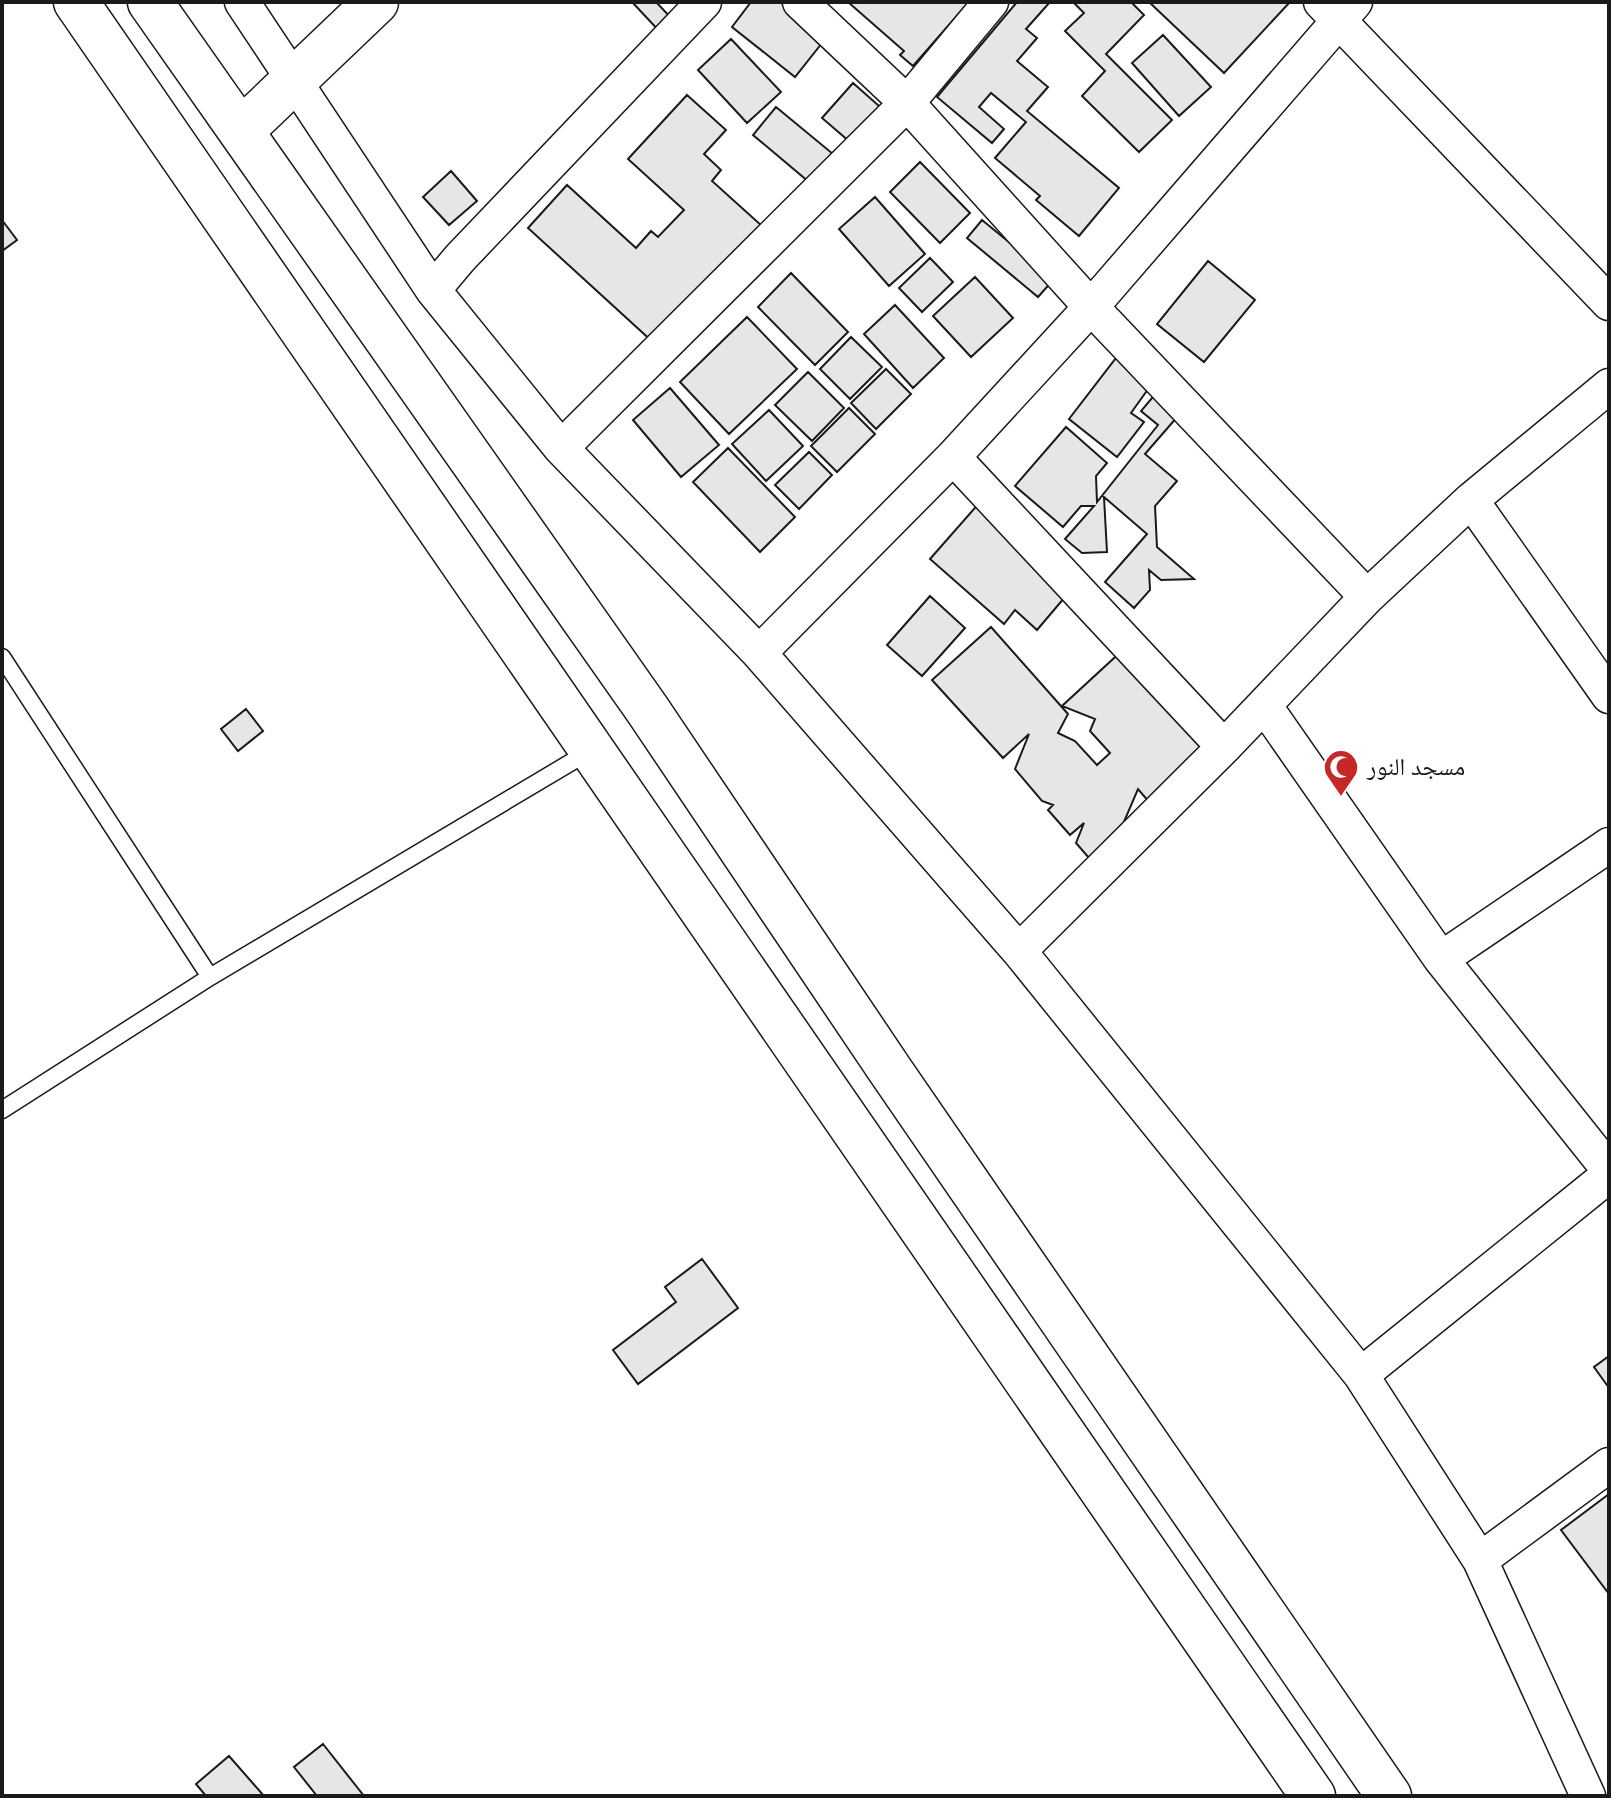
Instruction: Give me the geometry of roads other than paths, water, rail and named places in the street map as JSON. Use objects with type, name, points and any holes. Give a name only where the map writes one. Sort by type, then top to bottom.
[{"type":"main road","points":[[76,2],[1313,1796]]},
{"type":"main road","points":[[150,2],[647,709],[899,1083],[1389,1796]]},
{"type":"main road","points":[[242,130],[376,2]]},
{"type":"street","points":[[242,2],[433,290],[561,448],[759,653],[1019,951],[1361,1375],[1480,1560],[1588,1796]]},
{"type":"street","points":[[433,290],[704,2]]},
{"type":"street","points":[[800,2],[907,103],[1091,307],[1367,597]]},
{"type":"street","points":[[561,448],[907,103],[991,2]]},
{"type":"street","points":[[759,653],[953,457],[1091,307],[1339,8],[1609,303]]},
{"type":"street","points":[[1019,951],[1224,747],[1367,597],[1471,500],[1609,386]]},
{"type":"street","points":[[953,457],[1224,747]]},
{"type":"street","points":[[1471,500],[1609,696]]},
{"type":"street","points":[[1264,705],[1441,959],[1609,1172],[1361,1375]]},
{"type":"street","points":[[1441,959],[1609,845]]},
{"type":"street","points":[[1480,1560],[1609,1465]]},
{"type":"lane","points":[[2,657],[210,977]]},
{"type":"lane","points":[[2,1110],[210,977],[592,750]]},
{"type":"place","name":"مسجد النور","points":[[1341,798]]}]
